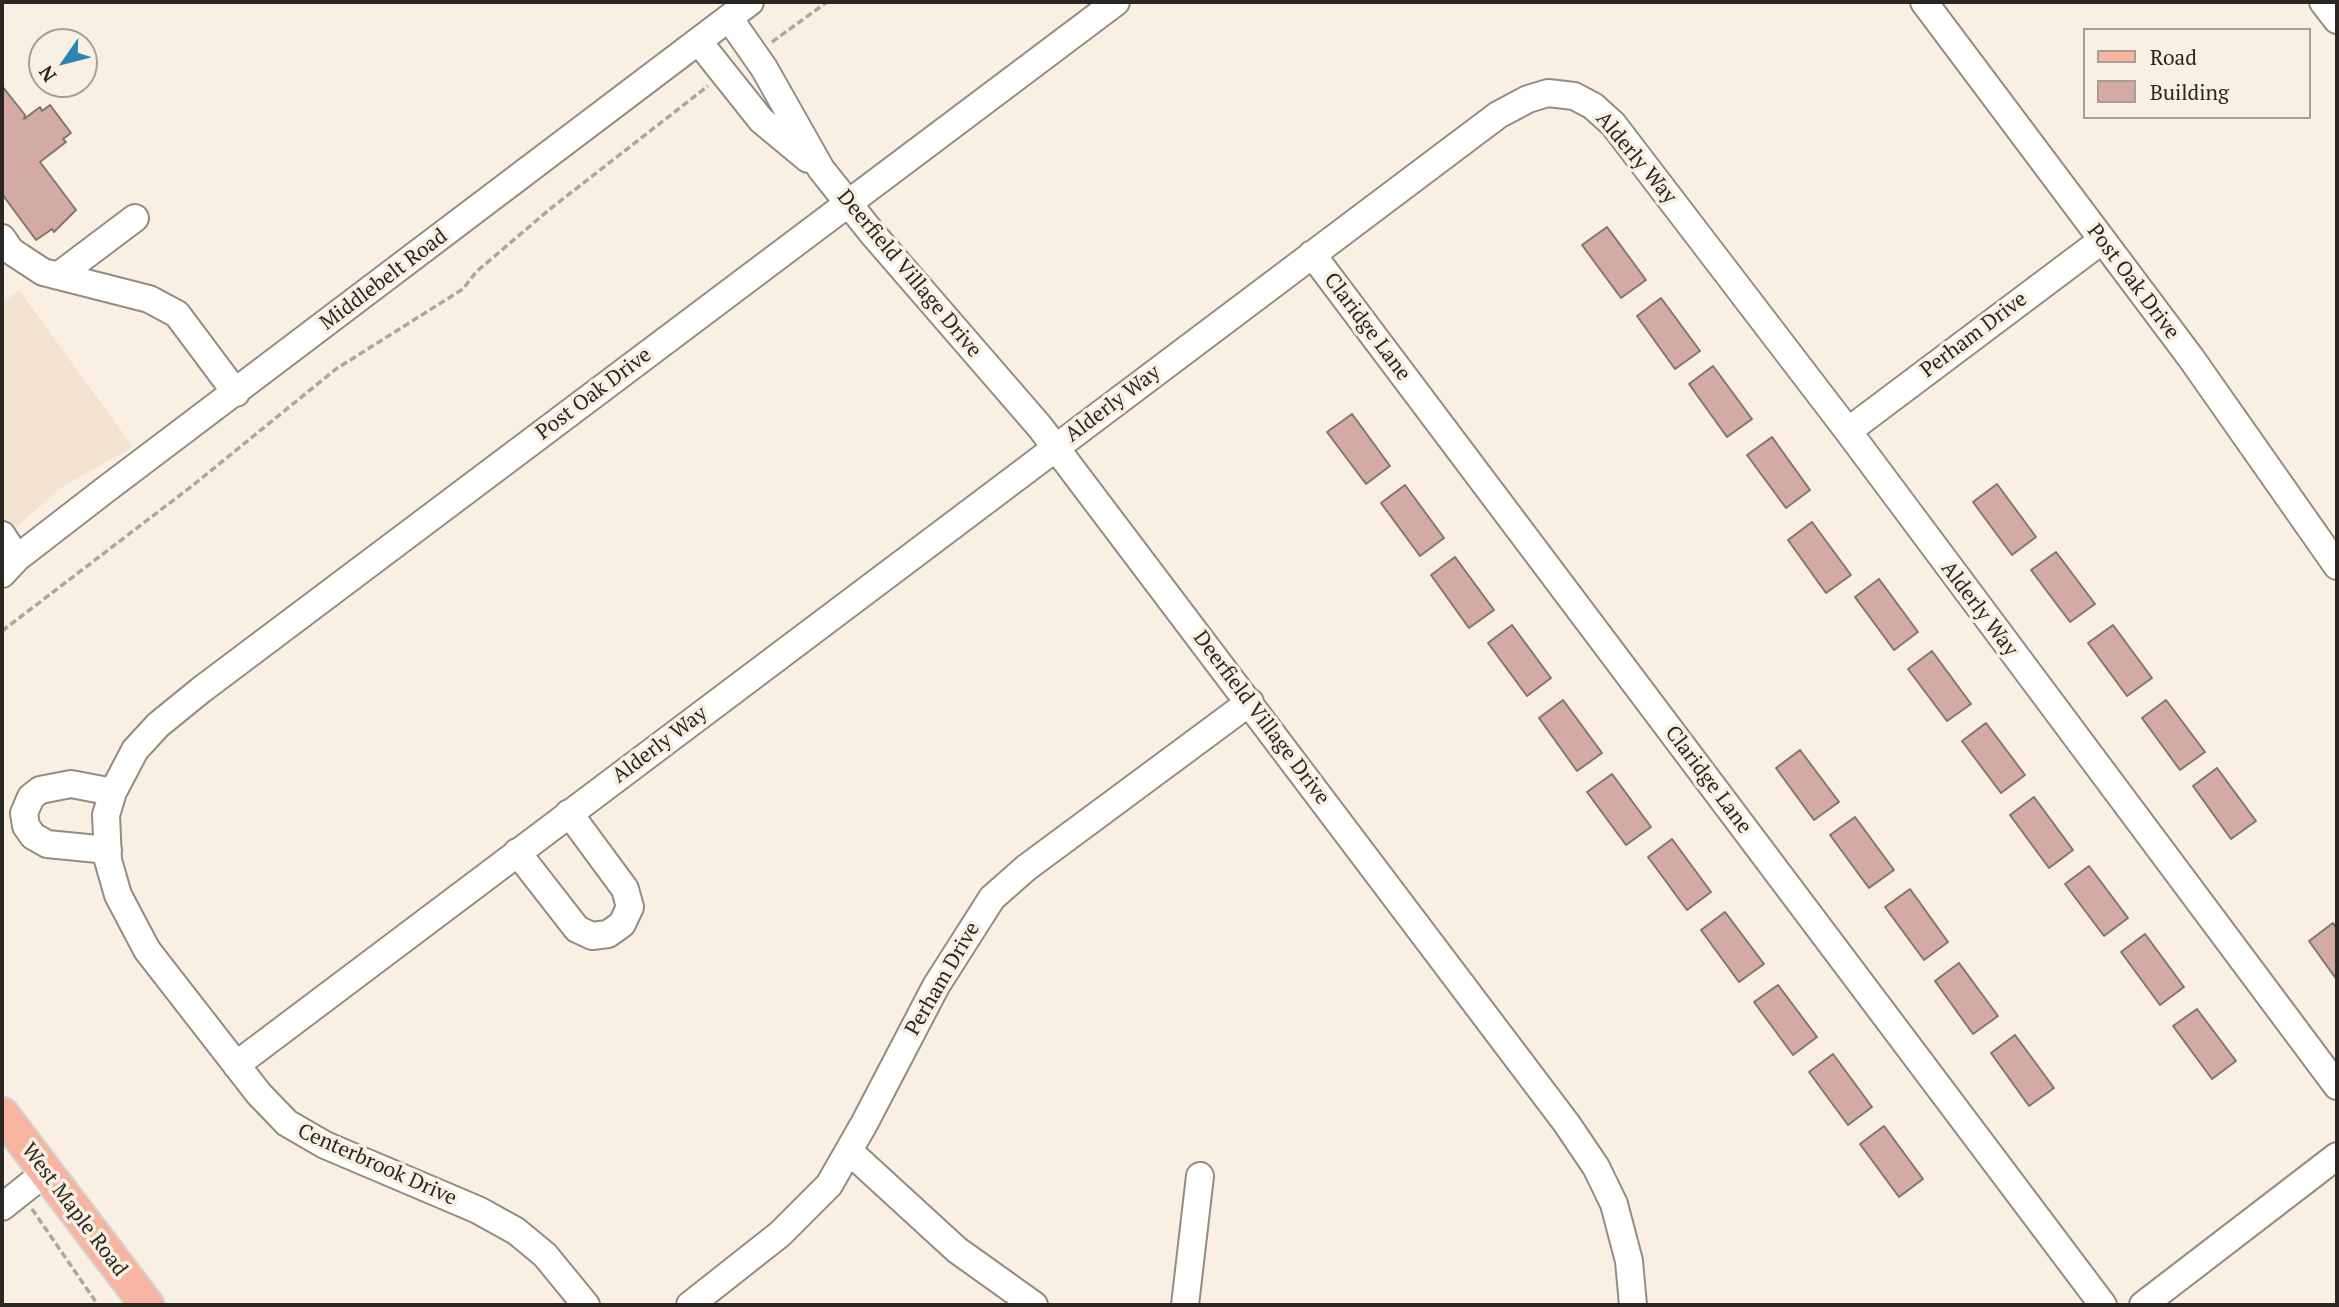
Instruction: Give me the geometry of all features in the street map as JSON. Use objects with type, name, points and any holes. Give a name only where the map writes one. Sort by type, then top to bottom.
[{"type":"main road","name":"West Maple Road","points":[[2,1114],[141,1303]]},
{"type":"street","name":"Post Oak Drive","points":[[110,803],[135,750],[158,725],[201,690],[1115,2]]},
{"type":"street","name":"Post Oak Drive","points":[[1924,2],[2221,399],[2337,566]]},
{"type":"street","points":[[2323,2],[2337,20]]},
{"type":"street","name":"Deerfield Village Drive","points":[[739,10],[753,53],[821,169],[1056,447],[1250,702],[1596,1167],[1614,1204],[1626,1250],[1633,1305]]},
{"type":"street","name":"Middlebelt Road","points":[[7,565],[739,10]]},
{"type":"street","name":"Deerfield Village Drive","points":[[699,42],[761,120],[821,169]]},
{"type":"street","name":"Alderly Way","points":[[236,1065],[1498,115],[1528,99],[1548,93],[1574,96],[1593,106],[1613,124],[1848,431],[2337,1086]]},
{"type":"street","points":[[58,276],[135,218]]},
{"type":"street","points":[[2,238],[11,251],[43,272],[149,299],[177,314],[236,393]]},
{"type":"street","name":"Perham Drive","points":[[1848,431],[2101,241]]},
{"type":"street","name":"Claridge Lane","points":[[1312,254],[2104,1305]]},
{"type":"street","points":[[2,535],[7,565]]},
{"type":"street","name":"Perham Drive","points":[[690,1305],[780,1234],[828,1185],[849,1151],[936,986],[992,898],[1026,868],[1250,702]]},
{"type":"street","points":[[108,850],[47,844],[33,836],[26,826],[24,813],[31,797],[40,790],[71,784],[110,803]]},
{"type":"street","name":"Centerbrook Drive","points":[[110,803],[108,850],[118,895],[147,950],[236,1065],[287,1123],[325,1145],[465,1204],[516,1231],[545,1255],[586,1305]]},
{"type":"street","points":[[517,852],[577,929],[592,936],[608,934],[622,924],[630,907],[625,889],[569,813]]},
{"type":"street","points":[[849,1151],[957,1250],[1034,1305]]},
{"type":"street","points":[[2143,1305],[2337,1156]]},
{"type":"street","points":[[11,1200],[46,1172]]},
{"type":"street","points":[[1185,1305],[1200,1176]]},
{"type":"path","points":[[753,53],[827,2]]},
{"type":"path","points":[[2,631],[192,485],[335,369],[463,289],[476,272],[550,209],[725,74]]},
{"type":"path","points":[[11,1200],[98,1305]]},
{"type":"shaded area","points":[[19,290],[133,447],[65,485],[2,539],[2,303]]},
{"type":"building","points":[[2,86],[25,115],[24,119],[40,107],[42,111],[50,105],[71,133],[63,139],[66,142],[40,162],[76,210],[54,232],[52,229],[36,240],[2,194]]},
{"type":"building","points":[[1607,227],[1646,280],[1621,298],[1582,245]]},
{"type":"building","points":[[1661,298],[1700,351],[1675,369],[1637,316]]},
{"type":"building","points":[[1713,366],[1752,419],[1727,437],[1689,384]]},
{"type":"building","points":[[1352,414],[1390,466],[1366,484],[1327,432]]},
{"type":"building","points":[[1772,437],[1810,490],[1786,508],[1747,455]]},
{"type":"building","points":[[1997,484],[2036,537],[2012,555],[1973,502]]},
{"type":"building","points":[[1405,485],[1444,538],[1420,556],[1381,503]]},
{"type":"building","points":[[1812,522],[1851,575],[1826,593],[1788,540]]},
{"type":"building","points":[[2056,552],[2095,604],[2070,622],[2031,570]]},
{"type":"building","points":[[1455,557],[1494,610],[1469,628],[1431,575]]},
{"type":"building","points":[[1879,579],[1918,632],[1894,650],[1855,597]]},
{"type":"building","points":[[1512,625],[1551,678],[1527,696],[1488,643]]},
{"type":"building","points":[[2113,625],[2152,678],[2127,696],[2088,643]]},
{"type":"building","points":[[1932,651],[1971,704],[1947,721],[1908,669]]},
{"type":"building","points":[[1563,700],[1602,753],[1577,771],[1539,718]]},
{"type":"building","points":[[2166,700],[2205,752],[2180,770],[2142,718]]},
{"type":"building","points":[[1986,723],[2025,775],[2001,793],[1962,741]]},
{"type":"building","points":[[1800,750],[1839,802],[1814,820],[1776,768]]},
{"type":"building","points":[[2217,768],[2256,821],[2231,839],[2193,786]]},
{"type":"building","points":[[1612,774],[1651,827],[1626,845],[1587,792]]},
{"type":"building","points":[[2034,797],[2073,850],[2049,868],[2010,815]]},
{"type":"building","points":[[1855,817],[1894,870],[1869,888],[1830,835]]},
{"type":"building","points":[[1672,839],[1711,892],[1687,910],[1648,857]]},
{"type":"building","points":[[2089,866],[2128,918],[2104,936],[2065,884]]},
{"type":"building","points":[[1910,889],[1948,942],[1924,960],[1885,907]]},
{"type":"building","points":[[1725,912],[1764,964],[1739,982],[1701,930]]},
{"type":"building","points":[[2333,923],[2337,929],[2337,980],[2309,941]]},
{"type":"building","points":[[2145,934],[2184,987],[2160,1005],[2121,952]]},
{"type":"building","points":[[1959,963],[1998,1016],[1973,1034],[1935,981]]},
{"type":"building","points":[[1778,985],[1817,1037],[1793,1055],[1754,1002]]},
{"type":"building","points":[[2197,1009],[2236,1061],[2212,1079],[2173,1026]]},
{"type":"building","points":[[2015,1035],[2054,1088],[2029,1106],[1991,1053]]},
{"type":"building","points":[[1833,1054],[1872,1107],[1848,1125],[1809,1072]]},
{"type":"building","points":[[1884,1126],[1923,1179],[1899,1197],[1860,1144]]}]
